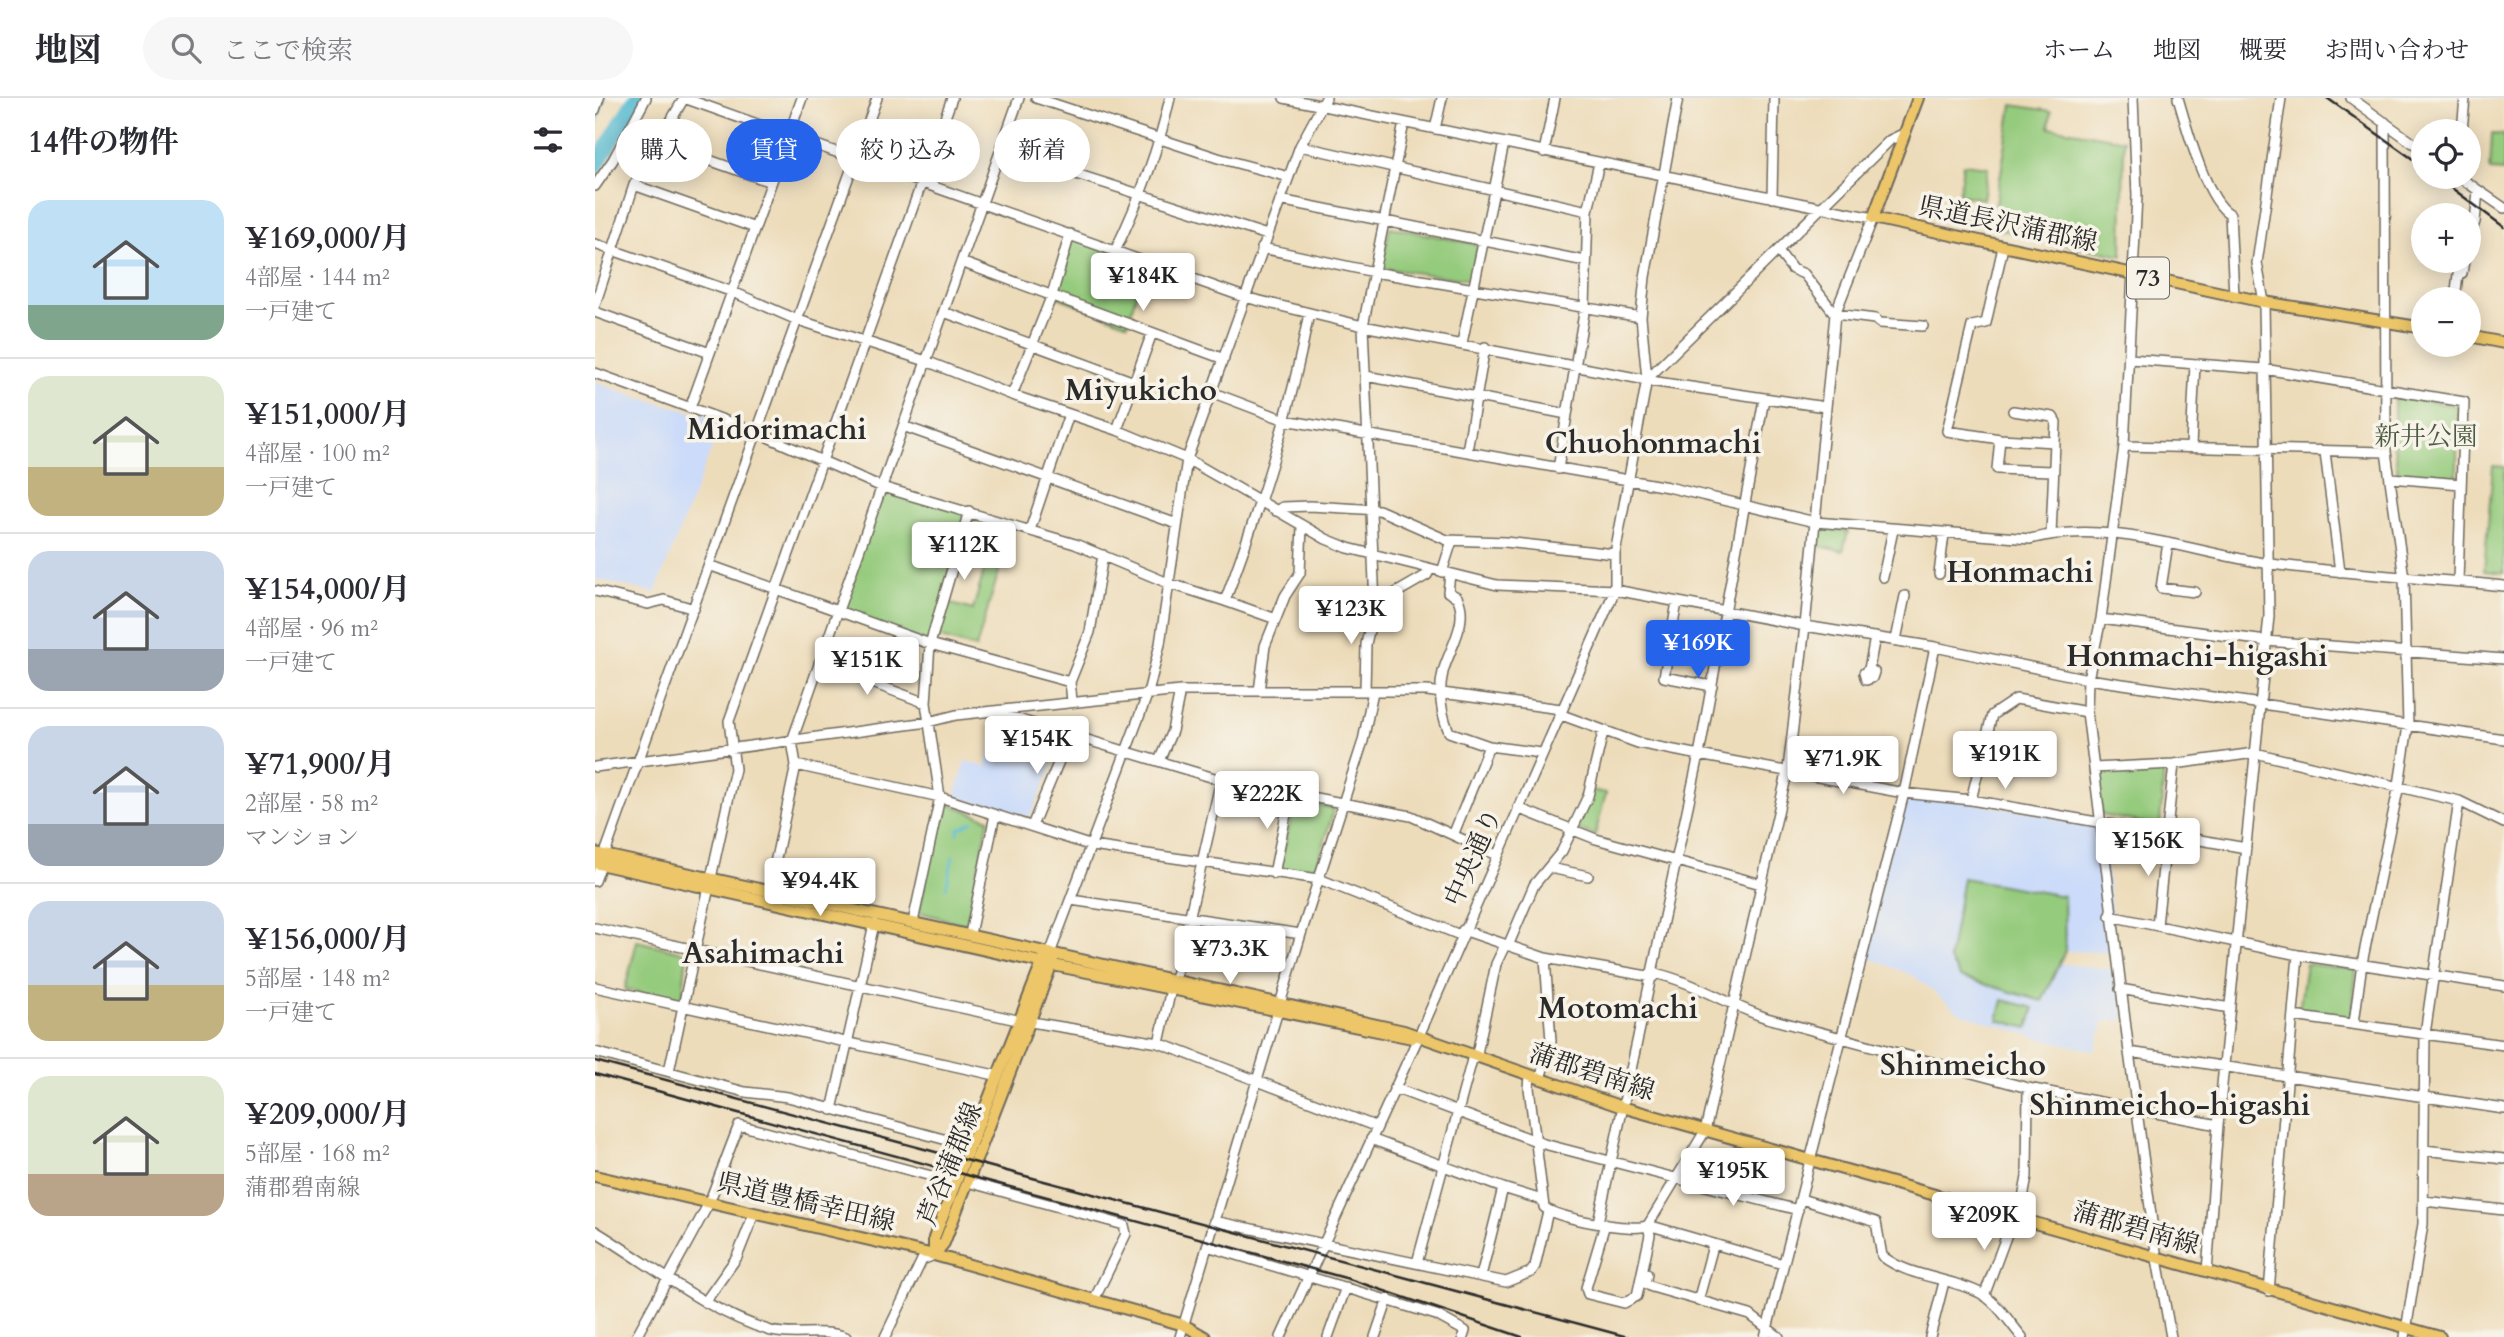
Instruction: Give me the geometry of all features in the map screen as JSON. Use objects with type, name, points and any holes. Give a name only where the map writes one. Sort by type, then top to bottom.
[{"type":"main road","name":"県道長沢蒲郡線","points":[[1918,98],[1873,218],[2264,302],[2411,326]]},
{"type":"main road","points":[[2481,338],[2504,343]]},
{"type":"main road","points":[[599,859],[1040,962]]},
{"type":"main road","points":[[710,883],[769,891],[1051,951]]},
{"type":"main road","name":"芦谷蒲郡線","points":[[934,1255],[934,1238],[995,1075],[1040,962],[1051,951]]},
{"type":"main road","name":"芦谷蒲郡線","points":[[934,1255],[944,1243],[1053,965],[1051,951]]},
{"type":"main road","name":"蒲郡碧南線","points":[[1051,951],[1173,985]]},
{"type":"main road","name":"蒲郡碧南線","points":[[1040,962],[1173,985],[1402,1038],[1418,1038],[1622,1107],[2207,1272],[2406,1333],[2440,1337]]},
{"type":"main road","name":"県道豊橋幸田線","points":[[595,1176],[934,1255],[1095,1298],[1184,1325],[1205,1337]]},
{"type":"street","points":[[595,110],[599,98]]},
{"type":"street","points":[[595,186],[613,160],[646,98]]},
{"type":"street","points":[[672,119],[684,98],[741,119]]},
{"type":"street","points":[[794,119],[802,98]]},
{"type":"street","points":[[870,119],[877,98]]},
{"type":"street","points":[[669,1071],[735,769],[729,721],[952,98]]},
{"type":"street","points":[[1012,119],[1019,98]]},
{"type":"street","points":[[1036,98],[1289,177]]},
{"type":"street","points":[[1115,251],[1141,196],[1161,138],[1170,98]]},
{"type":"street","points":[[1284,98],[1323,102],[1544,152],[1873,218],[1835,314],[1805,626],[1788,769],[1705,1131],[1648,1225],[1650,1236],[1640,1288],[1634,1300],[1624,1304],[1588,1294],[1586,1288],[1602,1223],[1610,1162],[1699,755],[1763,399]]},
{"type":"street","points":[[1435,129],[1441,98]]},
{"type":"street","points":[[1544,152],[1555,98]]},
{"type":"street","name":"中央通り","points":[[1281,1337],[1418,1038],[1541,753],[1615,590],[1615,554],[1647,379],[1641,317],[1678,98]]},
{"type":"street","points":[[1772,198],[1774,98]]},
{"type":"street","points":[[2133,98],[2137,196],[2124,446],[2101,619],[2088,680],[2087,712],[2120,989],[2157,1259],[2171,1337]]},
{"type":"street","points":[[2178,98],[2202,173],[2223,211],[2230,214],[2234,296]]},
{"type":"street","points":[[2207,1272],[2218,1125],[2270,590],[2264,302],[2257,263],[2281,98]]},
{"type":"street","points":[[2351,98],[2411,141]]},
{"type":"street","points":[[2463,119],[2465,98]]},
{"type":"street","points":[[1051,951],[1148,693],[1160,645],[1187,459],[1300,146],[1323,102]]},
{"type":"street","points":[[1180,1337],[1301,934],[1367,728],[1369,691],[1366,644],[1375,605],[1363,326],[1405,122]]},
{"type":"street","points":[[2354,1023],[2362,963],[2399,785],[2408,726],[2404,578],[2386,452],[2385,122]]},
{"type":"street","points":[[1647,379],[1779,252],[1890,139],[1905,134]]},
{"type":"street","points":[[1462,343],[1504,143]]},
{"type":"street","points":[[1300,146],[1588,211]]},
{"type":"street","points":[[1558,469],[1585,307],[1588,211],[1599,163]]},
{"type":"street","points":[[769,891],[796,765],[792,741],[994,170]]},
{"type":"street","points":[[1090,179],[1267,235]]},
{"type":"street","points":[[595,305],[636,182]]},
{"type":"street","points":[[690,408],[771,182]]},
{"type":"street","points":[[595,881],[599,859],[694,609],[795,319],[847,182]]},
{"type":"street","points":[[913,182],[1070,234],[1244,297],[1363,326],[1647,379],[1825,407]]},
{"type":"street","points":[[634,185],[755,228]]},
{"type":"street","points":[[2477,203],[2478,190],[2504,208]]},
{"type":"street","points":[[1280,200],[1585,261]]},
{"type":"street","points":[[1012,395],[1052,295],[1070,234]]},
{"type":"street","points":[[595,244],[733,292],[795,319],[926,361],[1012,395],[1117,430],[1187,459],[1326,540],[1371,554],[1446,573],[1514,586],[1615,590],[1805,626],[1935,647],[2088,680],[2504,739]]},
{"type":"street","points":[[2003,247],[1986,323],[1972,326],[1947,431],[2000,439],[2055,442]]},
{"type":"street","points":[[1262,248],[1374,272],[1641,317]]},
{"type":"street","points":[[1779,252],[1793,269],[1804,274],[1835,314],[1875,319],[1880,323],[1923,326]]},
{"type":"street","points":[[961,262],[1224,359]]},
{"type":"street","points":[[595,312],[710,353]]},
{"type":"street","points":[[944,312],[1134,382]]},
{"type":"street","points":[[1226,601],[1262,502],[1285,419],[1309,313]]},
{"type":"street","points":[[1117,430],[1152,333]]},
{"type":"street","points":[[1467,452],[1485,347]]},
{"type":"street","points":[[2130,359],[2264,369],[2465,402],[2458,581]]},
{"type":"street","points":[[2191,446],[2195,364]]},
{"type":"street","points":[[595,373],[757,432],[882,487],[1030,530],[1103,555],[1168,583],[1276,619]]},
{"type":"street","points":[[1366,376],[1567,414]]},
{"type":"street","points":[[1211,392],[1285,419],[1629,480],[1745,504],[1815,522],[2030,540],[2051,534],[2114,533],[2268,564],[2504,586]]},
{"type":"street","points":[[2013,411],[2053,417],[2056,422],[2051,534]]},
{"type":"street","points":[[1030,530],[1069,414]]},
{"type":"street","points":[[903,426],[1177,524]]},
{"type":"street","points":[[2000,439],[1997,469],[2052,471]]},
{"type":"street","points":[[2124,446],[2386,452]]},
{"type":"street","points":[[2325,452],[2340,572]]},
{"type":"street","points":[[2391,478],[2461,485]]},
{"type":"street","points":[[1276,511],[1283,507],[1310,506],[1379,510],[1452,541],[1504,542],[1615,554]]},
{"type":"street","points":[[913,922],[940,797],[926,703],[930,644],[969,511]]},
{"type":"street","points":[[1259,691],[1265,646],[1285,596],[1300,573],[1302,526]]},
{"type":"street","points":[[1883,577],[1893,530]]},
{"type":"street","points":[[1939,573],[1944,534]]},
{"type":"street","points":[[1452,541],[1446,573],[1448,592],[1457,597],[1462,615],[1444,672],[1441,713],[1449,732],[1489,747],[1541,753]]},
{"type":"street","points":[[2168,543],[2161,588],[2195,592]]},
{"type":"street","points":[[1072,701],[1070,682],[1090,632],[1103,555]]},
{"type":"street","points":[[709,565],[930,644],[1070,682]]},
{"type":"street","points":[[1375,605],[1427,575],[1430,569]]},
{"type":"street","points":[[595,591],[649,604],[664,600],[694,609]]},
{"type":"street","points":[[1896,640],[1905,596]]},
{"type":"street","points":[[1677,602],[1664,677],[1712,686]]},
{"type":"street","points":[[2101,619],[2266,641],[2504,659]]},
{"type":"street","points":[[1870,669],[1875,637]]},
{"type":"street","points":[[1766,1333],[1904,793],[1935,647]]},
{"type":"street","points":[[819,663],[926,703]]},
{"type":"street","points":[[1159,761],[1172,731],[1181,691]]},
{"type":"street","points":[[595,767],[928,722],[956,715],[995,713],[1148,693],[1441,693],[1560,712],[1603,732],[1699,755],[1788,769],[1904,793],[1971,800],[2246,848]]},
{"type":"street","points":[[1971,800],[1992,715],[2016,699],[2087,712]]},
{"type":"street","points":[[995,713],[1221,780],[1411,816],[1454,833],[1497,855]]},
{"type":"street","points":[[1417,1263],[1474,1057],[1496,964],[1534,885],[1550,867],[1588,796],[1603,732]]},
{"type":"street","points":[[1033,826],[1069,737]]},
{"type":"street","points":[[1454,833],[1489,747]]},
{"type":"street","points":[[2094,768],[2174,764],[2255,753],[2459,801],[2504,823]]},
{"type":"street","points":[[2157,925],[2174,764]]},
{"type":"street","points":[[796,765],[940,797],[1092,846],[1319,879],[1462,933],[1545,958],[1680,979],[1733,1006],[1842,1038],[2028,1088],[2218,1125]]},
{"type":"street","points":[[1159,1043],[1221,780]]},
{"type":"street","points":[[1274,874],[1290,794]]},
{"type":"street","points":[[2406,1333],[2424,1201],[2422,1096],[2425,1034],[2431,975],[2459,801]]},
{"type":"street","points":[[1518,808],[1571,831],[1677,863],[1761,884]]},
{"type":"street","points":[[970,934],[995,814]]},
{"type":"street","points":[[1550,867],[1588,876]]},
{"type":"street","points":[[1071,900],[1301,934]]},
{"type":"street","points":[[2111,916],[2298,955],[2504,986]]},
{"type":"street","points":[[832,1110],[874,924]]},
{"type":"street","points":[[595,928],[1017,1020]]},
{"type":"street","points":[[2269,1291],[2298,955]]},
{"type":"street","points":[[1214,1220],[1481,1276],[1513,1280],[1531,1272],[1535,1266],[1548,1211],[1542,1200],[1535,1141],[1535,1077],[1551,1041],[1545,958]]},
{"type":"street","points":[[595,987],[995,1075]]},
{"type":"street","points":[[2120,989],[2229,1008]]},
{"type":"street","points":[[2293,1016],[2504,1045]]},
{"type":"street","points":[[1031,1022],[1159,1043],[1377,1127]]},
{"type":"street","points":[[595,1052],[745,1092],[788,1097],[969,1146]]},
{"type":"street","points":[[2129,1052],[2504,1109]]},
{"type":"street","points":[[1394,1088],[1535,1141],[1798,1210]]},
{"type":"street","points":[[1984,1296],[2016,1219],[2027,1177],[2028,1088]]},
{"type":"street","points":[[636,1337],[709,1203],[739,1125],[954,1182]]},
{"type":"street","points":[[1371,1139],[1542,1200]]},
{"type":"street","points":[[2424,1150],[2504,1159]]},
{"type":"street","points":[[968,1182],[1123,1225],[1126,1234],[1095,1298]]},
{"type":"street","points":[[1481,1276],[1503,1188]]},
{"type":"street","points":[[1801,1199],[1876,1222],[1882,1256],[1895,1266],[1984,1296],[2022,1337]]},
{"type":"street","points":[[2424,1201],[2504,1210]]},
{"type":"street","points":[[1548,1211],[1635,1229],[1648,1225],[1713,1246],[1783,1264]]},
{"type":"street","points":[[705,1302],[737,1257],[754,1214]]},
{"type":"street","points":[[595,1231],[645,1261],[667,1280],[705,1302],[773,1332],[846,1337]]},
{"type":"street","points":[[1207,1246],[1436,1315],[1465,1331],[1463,1337]]},
{"type":"street","points":[[1698,1301],[1713,1246]]},
{"type":"street","points":[[1646,1254],[1650,1257],[1645,1283],[1750,1315],[1766,1333],[1779,1337]]},
{"type":"street","points":[[885,1337],[922,1260],[934,1255]]},
{"type":"street","points":[[1930,1337],[1944,1282]]},
{"type":"street","points":[[1328,1337],[1346,1287]]},
{"type":"street","points":[[1375,1337],[1388,1299]]},
{"type":"shaded area","points":[[595,382],[636,397],[723,420],[655,593],[595,579]]},
{"type":"shaded area","points":[[991,748],[1053,765],[1030,817],[955,797],[965,761],[986,767]]},
{"type":"shaded area","points":[[1904,793],[2102,823],[2116,953],[2065,951],[2060,964],[2118,970],[2125,1020],[2104,1021],[2095,1051],[2034,1037],[1960,1013],[1914,976],[1862,955]]},
{"type":"green space","points":[[2012,105],[2051,111],[2049,127],[2124,140],[2122,256],[1992,228]]},
{"type":"green space","points":[[2492,134],[2504,135],[2504,171],[2490,170]]},
{"type":"green space","points":[[1963,164],[1988,167],[1983,199],[1959,195]]},
{"type":"green space","points":[[1390,227],[1475,244],[1478,247],[1471,280],[1381,268]]},
{"type":"green space","points":[[1070,234],[1145,261],[1128,324],[1052,295]]},
{"type":"green space","name":"新井公園","points":[[2394,396],[2457,406],[2457,477],[2398,474],[2394,447]]},
{"type":"green space","points":[[2493,466],[2504,467],[2504,573],[2484,571]]},
{"type":"green space","points":[[882,487],[969,511],[930,644],[837,611]]},
{"type":"green space","points":[[1820,527],[1848,531],[1843,551],[1818,546]]},
{"type":"green space","points":[[988,557],[1002,561],[976,648],[934,636],[944,602],[973,610]]},
{"type":"green space","points":[[2164,767],[2160,826],[2102,815],[2096,771]]},
{"type":"green space","points":[[1591,790],[1606,793],[1595,835],[1570,827]]},
{"type":"green space","points":[[1295,800],[1334,809],[1315,874],[1282,870],[1280,867]]},
{"type":"green space","points":[[946,803],[989,819],[967,922],[963,924],[919,912],[941,806]]},
{"type":"green space","points":[[1963,878],[2064,896],[2065,951],[2042,1001],[1960,977],[1949,959]]},
{"type":"green space","points":[[637,941],[687,953],[682,1002],[625,989]]},
{"type":"green space","points":[[2306,964],[2356,970],[2352,1018],[2299,1011]]},
{"type":"green space","points":[[2003,1000],[2034,1008],[2028,1028],[1998,1020]]},
{"type":"waterway","points":[[595,128],[605,98]]},
{"type":"waterway","points":[[595,167],[636,98]]},
{"type":"waterway","points":[[958,834],[958,829],[973,821]]},
{"type":"waterway","points":[[946,888],[953,856]]},
{"type":"railway","points":[[2327,98],[2411,158]]},
{"type":"railway","points":[[2453,189],[2504,227]]},
{"type":"railway","points":[[595,1061],[1628,1337]]},
{"type":"railway","points":[[595,1074],[1349,1279],[1522,1337]]},
{"type":"district","name":"Miyukicho","points":[[1141,390]]},
{"type":"district","name":"Midorimachi","points":[[777,429]]},
{"type":"district","name":"Chuohonmachi","points":[[1653,443]]},
{"type":"district","name":"Honmachi","points":[[2020,572]]},
{"type":"district","name":"Honmachi-higashi","points":[[2197,656]]},
{"type":"district","name":"Asahimachi","points":[[763,953]]},
{"type":"district","name":"Motomachi","points":[[1618,1008]]},
{"type":"district","name":"Shinmeicho","points":[[1963,1065]]},
{"type":"district","name":"Shinmeicho-higashi","points":[[2170,1105]]}]
